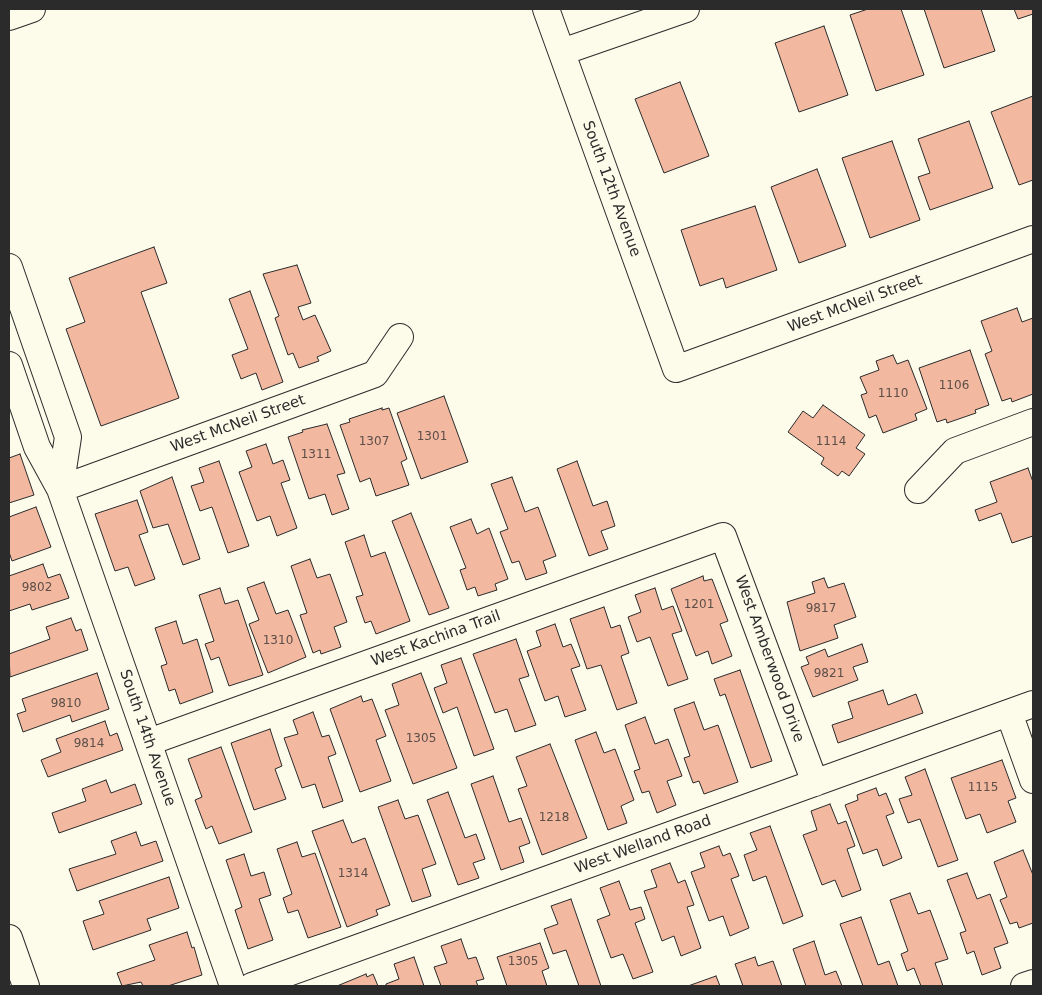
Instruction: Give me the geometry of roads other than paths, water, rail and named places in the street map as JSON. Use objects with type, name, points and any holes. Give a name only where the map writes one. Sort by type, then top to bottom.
[{"type":"street","points":[[9,17],[32,9]]},
{"type":"street","name":"South 12th Avenue","points":[[546,9],[676,369]]},
{"type":"street","points":[[562,52],[686,9]]},
{"type":"street","name":"West McNeil Street","points":[[676,369],[1033,239]]},
{"type":"street","name":"South 14th Avenue","points":[[9,267],[68,437],[60,490]]},
{"type":"street","name":"West McNeil Street","points":[[60,490],[375,374],[400,337]]},
{"type":"street","name":"South 14th Avenue","points":[[9,365],[37,447],[60,490],[233,986]]},
{"type":"street","points":[[918,490],[955,451],[1033,422]]},
{"type":"street","name":"West Kachina Trail","points":[[149,742],[723,536]]},
{"type":"street","name":"West Amberwood Drive","points":[[723,536],[815,782]]},
{"type":"street","name":"West Welland Road","points":[[252,986],[1033,704]]},
{"type":"street","points":[[1008,713],[1033,780]]},
{"type":"street","points":[[9,938],[26,986]]},
{"type":"street","points":[[1024,986],[1033,983]]}]
